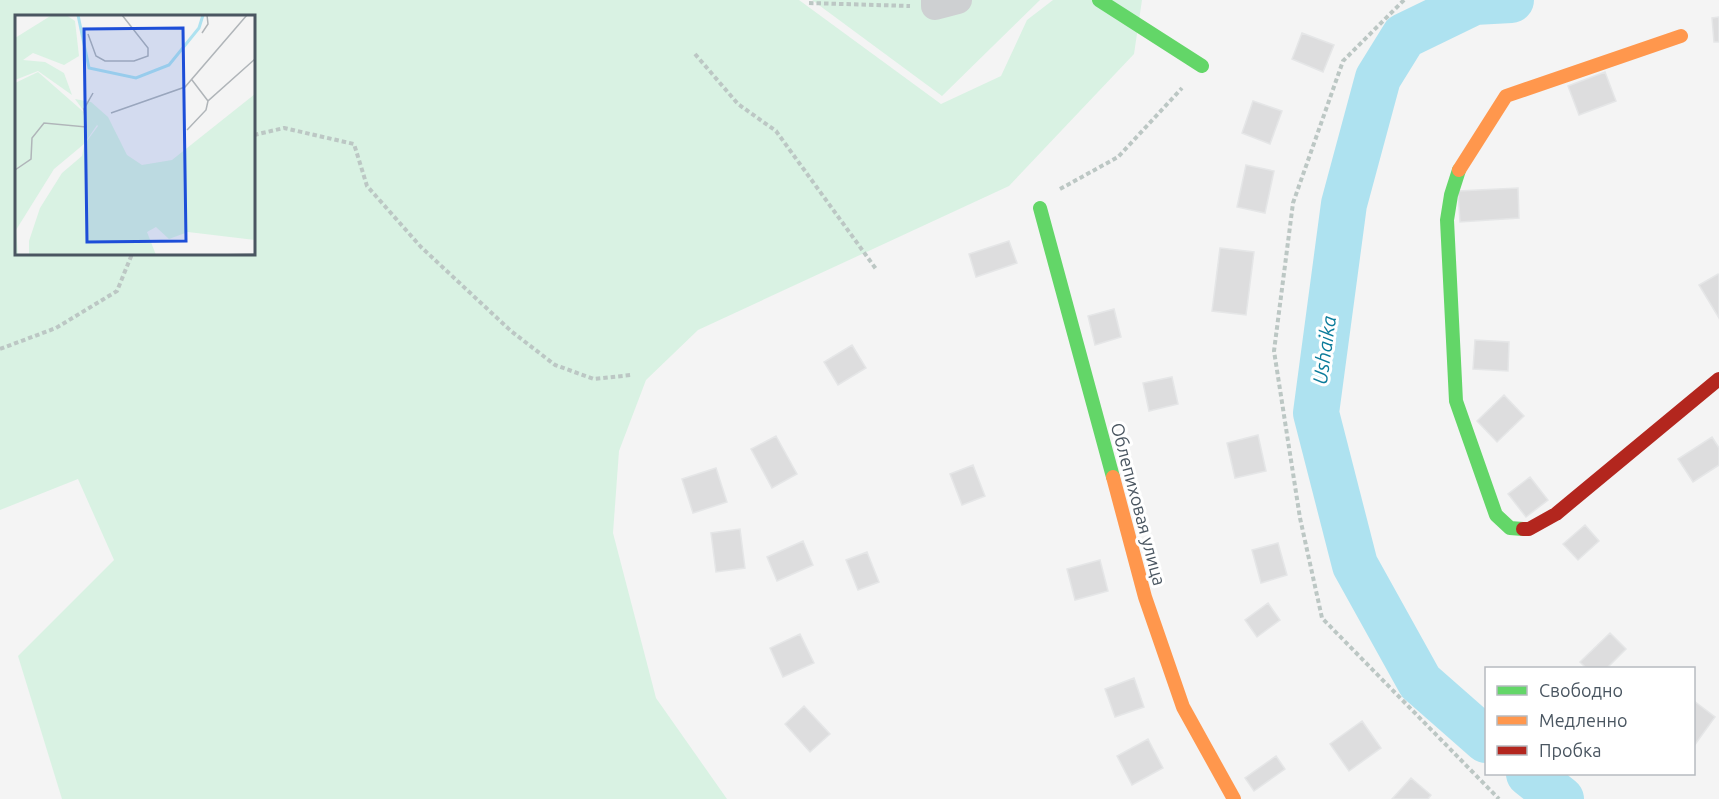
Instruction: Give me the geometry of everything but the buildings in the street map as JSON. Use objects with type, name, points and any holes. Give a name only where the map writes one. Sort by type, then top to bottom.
[{"type":"street","points":[[1099,0],[1202,66]]},
{"type":"street","points":[[1681,36],[1506,96],[1459,169],[1451,195],[1447,220],[1456,401],[1496,515],[1510,528],[1529,529],[1556,514],[1719,379]]},
{"type":"street","name":"Облепиховая улица","points":[[1040,208],[1145,597],[1183,707],[1234,799]]},
{"type":"path","points":[[1404,0],[1343,61],[1293,204],[1274,351],[1300,518],[1322,618],[1499,799]]},
{"type":"path","points":[[809,3],[943,2]]},
{"type":"path","points":[[695,54],[738,104],[776,132],[876,269]]},
{"type":"path","points":[[1040,208],[1061,188],[1119,157],[1202,66]]},
{"type":"path","points":[[255,135],[284,128],[354,144],[367,186],[421,247],[511,331],[555,365],[594,379],[631,375]]},
{"type":"path","points":[[0,350],[56,328],[117,291],[132,255]]},
{"type":"green space","points":[[0,0],[799,0],[941,104],[1001,76],[1027,20],[1053,0],[1142,0],[1134,54],[1009,186],[698,330],[646,380],[619,451],[613,533],[656,698],[727,799],[62,799],[18,656],[114,560],[78,479],[0,510]]},
{"type":"green space","points":[[812,0],[1040,0],[942,96]]},
{"type":"waterway","name":"Ushaika","points":[[1485,739],[1420,682],[1355,565],[1316,413],[1344,204],[1378,78],[1404,36],[1474,2],[1511,0]]},
{"type":"waterway","name":"Ushaika","points":[[1530,775],[1561,799]]},
{"type":"traffic: fast","points":[[1099,0],[1202,66]]},
{"type":"traffic: fast","points":[[1459,170],[1451,195],[1447,220],[1456,401],[1496,515],[1510,528],[1523,529]]},
{"type":"traffic: fast","points":[[1040,208],[1113,477]]},
{"type":"traffic: slow","points":[[1459,170],[1506,96],[1681,36]]},
{"type":"traffic: slow","points":[[1113,477],[1145,597],[1183,707],[1234,799]]},
{"type":"traffic: jam","points":[[1523,529],[1529,529],[1556,514],[1719,379]]}]
